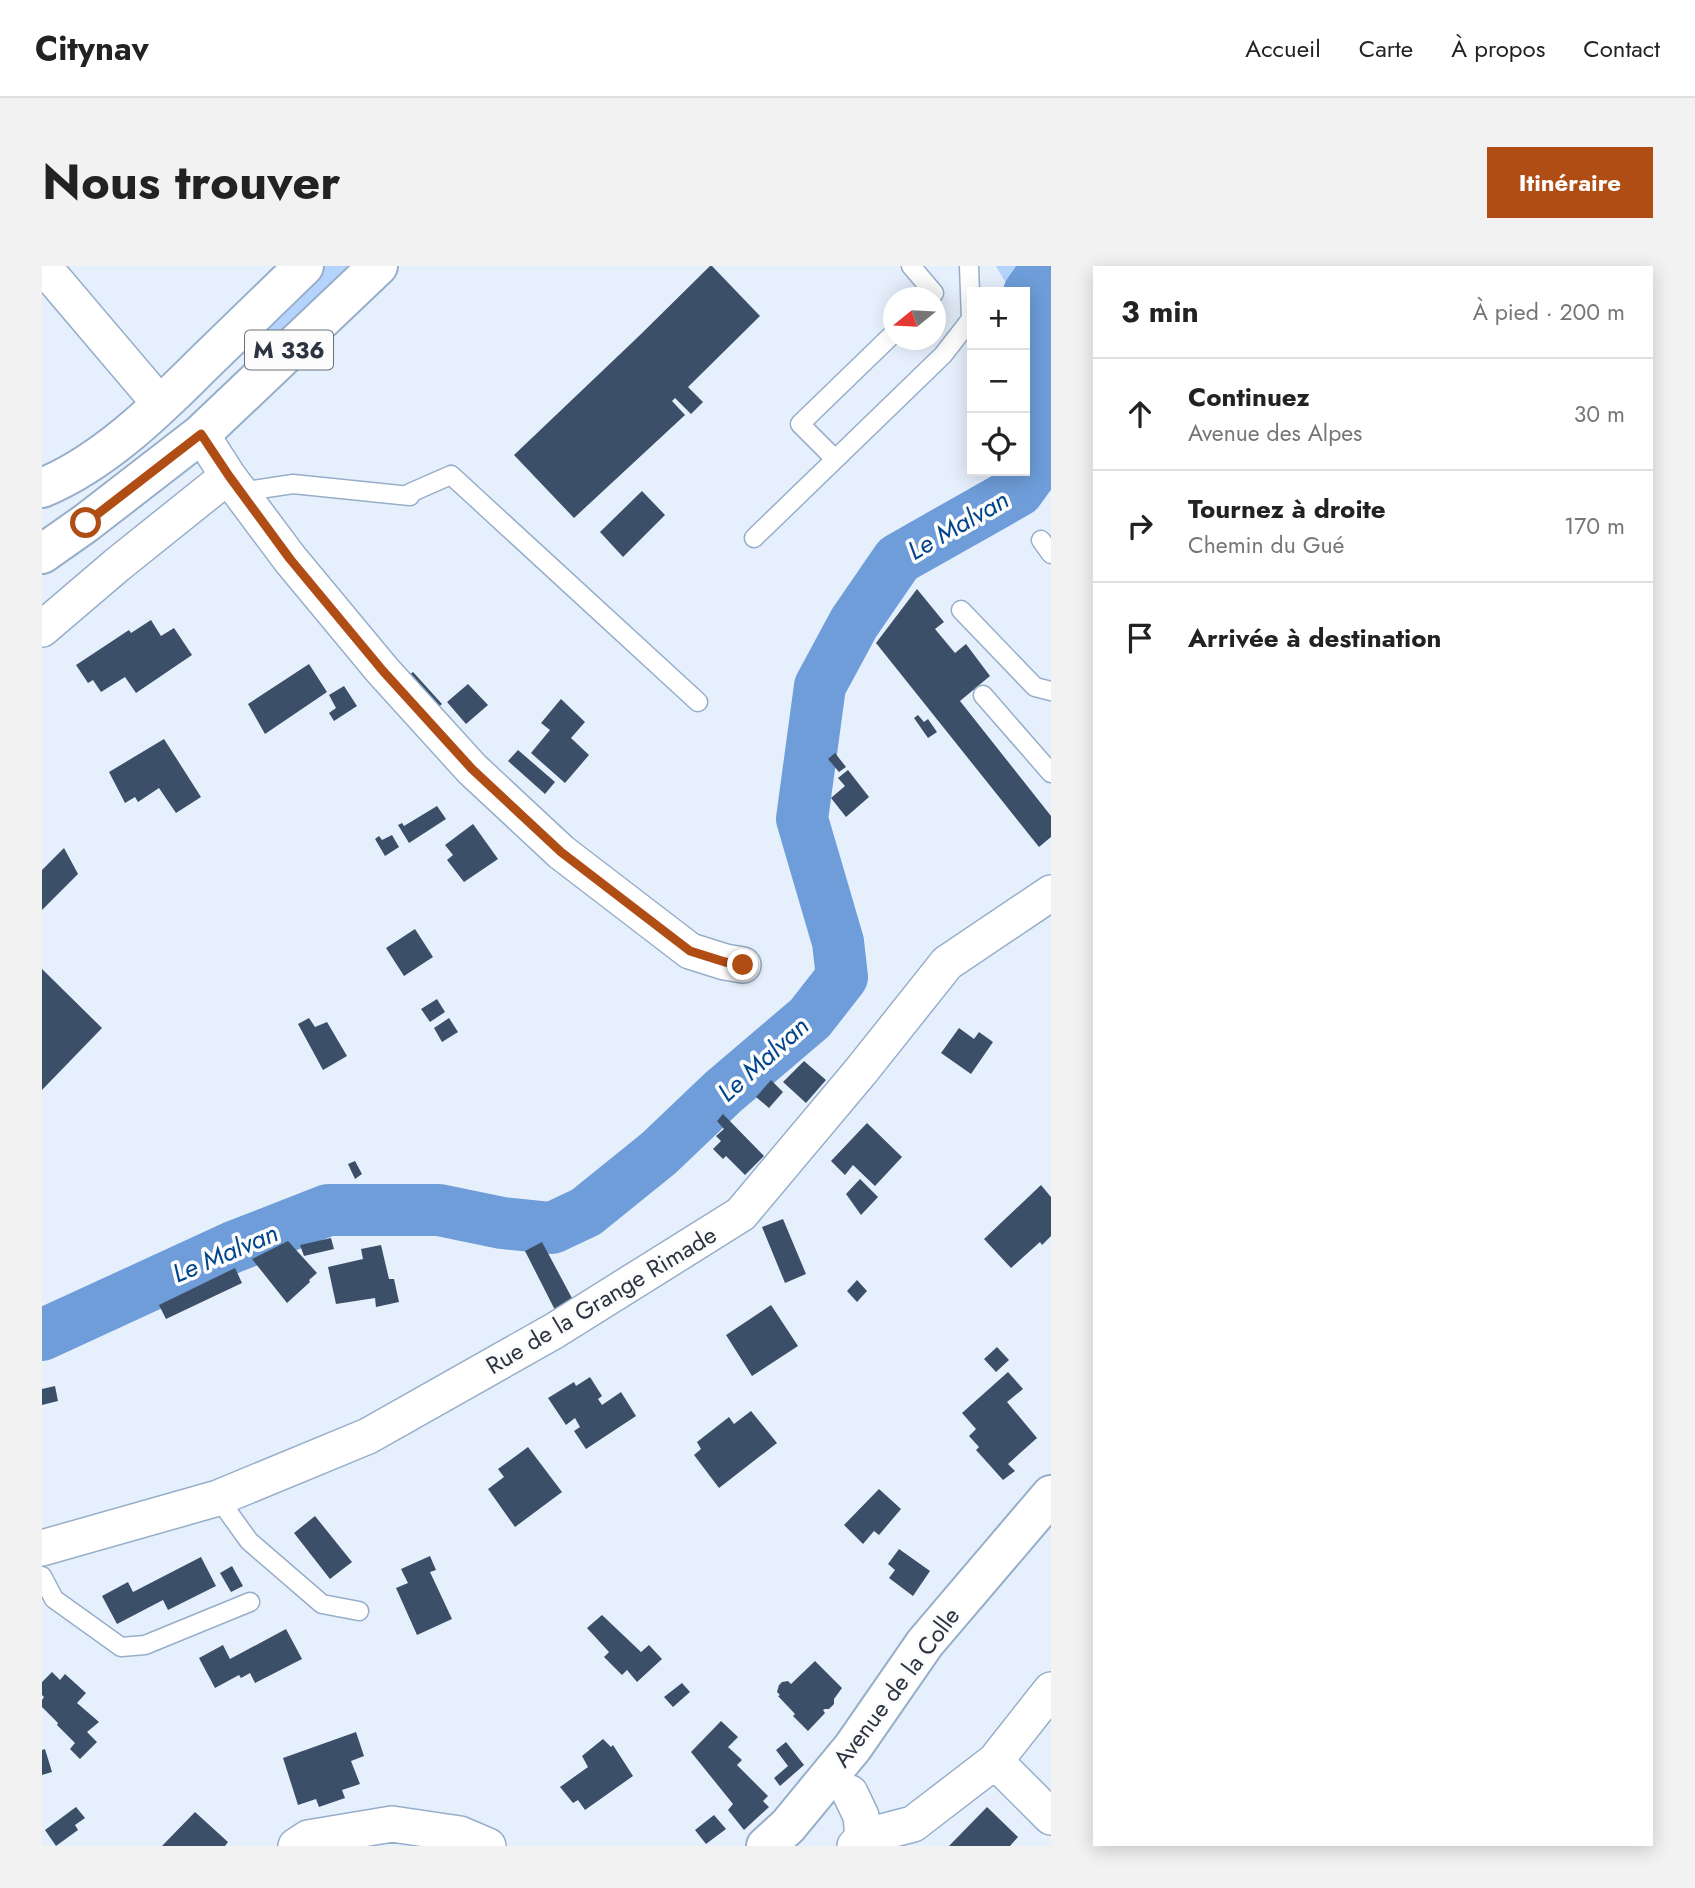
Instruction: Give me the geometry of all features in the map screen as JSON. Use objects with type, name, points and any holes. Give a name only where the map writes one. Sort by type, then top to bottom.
[{"type":"main road","name":"M 336","points":[[42,488],[77,470],[161,405],[304,266]]},
{"type":"main road","name":"M 336","points":[[42,554],[201,434],[378,266]]},
{"type":"main road","name":"Avenue de la Colle","points":[[766,1846],[788,1826],[853,1747],[925,1643],[1051,1495]]},
{"type":"main road","name":"Avenue de la Colle","points":[[802,1846],[849,1793],[944,1657],[1025,1526]]},
{"type":"street","points":[[43,266],[161,405]]},
{"type":"street","points":[[201,434],[234,484],[290,559],[383,671],[482,779],[561,852],[690,951],[743,965]]},
{"type":"street","points":[[42,629],[52,618],[234,484]]},
{"type":"street","name":"Rue de la Grange Rimade","points":[[42,1548],[218,1498],[368,1436],[554,1331],[741,1214],[947,963],[1051,893]]},
{"type":"street","points":[[849,1793],[861,1816],[859,1841],[913,1824],[995,1761],[1051,1690]]},
{"type":"street","points":[[995,1761],[1051,1817]]},
{"type":"street","points":[[296,1846],[308,1838],[392,1824],[460,1834],[488,1846]]},
{"type":"lane","points":[[911,266],[929,287]]},
{"type":"lane","points":[[754,538],[943,355],[971,320],[969,266]]},
{"type":"lane","points":[[835,459],[800,424],[883,344]]},
{"type":"lane","points":[[234,484],[293,484],[410,496],[410,492],[451,475],[698,702]]},
{"type":"lane","points":[[961,610],[1035,687],[1051,691]]},
{"type":"lane","points":[[983,695],[1051,773]]},
{"type":"lane","points":[[218,1498],[248,1541],[322,1604],[359,1611]]},
{"type":"lane","points":[[42,1576],[54,1599],[121,1647],[145,1645],[250,1602]]},
{"type":"shaded area","points":[[323,266],[359,266],[253,368],[238,346]]},
{"type":"shaded area","points":[[996,266],[1039,266],[1025,287],[1008,287]]},
{"type":"building","points":[[710,266],[760,316],[688,387],[703,402],[691,414],[675,398],[672,401],[685,415],[574,518],[514,455]]},
{"type":"building","points":[[642,491],[665,515],[623,557],[600,532]]},
{"type":"building","points":[[917,589],[944,622],[935,629],[955,653],[966,644],[990,676],[960,701],[1051,816],[1051,837],[1039,847],[876,643]]},
{"type":"building","points":[[151,620],[161,636],[174,628],[192,655],[136,693],[125,677],[101,692],[93,680],[88,683],[76,665],[129,630],[131,633]]},
{"type":"building","points":[[309,664],[327,692],[265,734],[248,704]]},
{"type":"building","points":[[413,672],[442,704],[435,710],[405,678]]},
{"type":"building","points":[[468,684],[488,705],[466,724],[447,702]]},
{"type":"building","points":[[344,686],[357,706],[334,721],[329,713],[336,708],[329,695]]},
{"type":"building","points":[[561,699],[585,722],[571,738],[589,755],[565,783],[531,753],[550,730],[541,723]]},
{"type":"building","points":[[918,715],[924,722],[928,719],[937,732],[928,738],[914,718]]},
{"type":"building","points":[[164,739],[201,797],[176,813],[159,788],[138,802],[135,797],[125,803],[109,772]]},
{"type":"building","points":[[518,750],[555,782],[545,794],[508,761]]},
{"type":"building","points":[[835,753],[846,767],[839,772],[828,759]]},
{"type":"building","points":[[848,770],[869,797],[846,817],[831,798],[845,786],[838,778]]},
{"type":"building","points":[[437,806],[446,819],[409,843],[398,825],[402,823],[404,826]]},
{"type":"building","points":[[473,824],[498,859],[464,882],[447,860],[453,855],[445,845]]},
{"type":"building","points":[[392,835],[399,847],[385,856],[375,839],[379,836],[382,840]]},
{"type":"building","points":[[64,848],[78,874],[42,910],[42,870]]},
{"type":"building","points":[[415,929],[433,957],[404,976],[386,948]]},
{"type":"building","points":[[42,969],[102,1028],[42,1090]]},
{"type":"building","points":[[437,999],[445,1012],[430,1022],[421,1009]]},
{"type":"building","points":[[309,1018],[315,1027],[327,1022],[347,1056],[323,1070],[298,1024]]},
{"type":"building","points":[[449,1018],[458,1032],[442,1042],[434,1028]]},
{"type":"building","points":[[959,1028],[974,1039],[979,1032],[993,1042],[971,1074],[941,1053]]},
{"type":"building","points":[[804,1061],[826,1080],[806,1103],[783,1082]]},
{"type":"building","points":[[771,1080],[783,1092],[769,1108],[756,1097]]},
{"type":"building","points":[[723,1114],[764,1156],[745,1175],[726,1156],[723,1159],[713,1149],[721,1141],[716,1136],[724,1129],[717,1121]]},
{"type":"building","points":[[867,1123],[902,1157],[875,1186],[853,1165],[845,1175],[831,1161]]},
{"type":"building","points":[[355,1161],[362,1174],[355,1179],[348,1164]]},
{"type":"building","points":[[860,1179],[878,1197],[861,1215],[846,1194]]},
{"type":"building","points":[[1041,1185],[1051,1197],[1051,1236],[1042,1245],[1040,1242],[1011,1268],[984,1239]]},
{"type":"building","points":[[783,1219],[806,1274],[785,1283],[762,1227]]},
{"type":"building","points":[[331,1238],[334,1249],[304,1256],[300,1245]]},
{"type":"building","points":[[288,1241],[317,1273],[287,1303],[252,1259]]},
{"type":"building","points":[[542,1242],[573,1300],[555,1310],[525,1251]]},
{"type":"building","points":[[381,1245],[389,1279],[394,1279],[399,1302],[376,1307],[375,1298],[336,1304],[328,1267],[363,1259],[361,1249]]},
{"type":"building","points":[[235,1268],[242,1283],[166,1319],[159,1305]]},
{"type":"building","points":[[857,1280],[867,1291],[857,1302],[847,1291]]},
{"type":"building","points":[[771,1305],[798,1346],[752,1376],[726,1335]]},
{"type":"building","points":[[997,1347],[1009,1360],[996,1372],[984,1359]]},
{"type":"building","points":[[1008,1372],[1023,1389],[1007,1402],[1037,1438],[1008,1464],[1015,1471],[1003,1480],[976,1450],[979,1447],[969,1436],[976,1429],[962,1413]]},
{"type":"building","points":[[590,1377],[602,1396],[598,1399],[602,1405],[621,1392],[636,1416],[586,1449],[574,1431],[580,1427],[575,1418],[566,1425],[548,1398],[574,1382],[576,1386]]},
{"type":"building","points":[[55,1386],[58,1401],[42,1405],[42,1389]]},
{"type":"building","points":[[751,1411],[777,1443],[719,1488],[694,1455],[701,1449],[697,1442],[729,1417],[734,1424]]},
{"type":"building","points":[[528,1447],[562,1492],[515,1527],[488,1489],[504,1477],[498,1469]]},
{"type":"building","points":[[879,1489],[901,1509],[879,1535],[874,1531],[863,1544],[844,1525]]},
{"type":"building","points":[[315,1516],[352,1562],[330,1579],[294,1533]]},
{"type":"building","points":[[899,1549],[930,1571],[913,1596],[889,1578],[895,1570],[888,1564]]},
{"type":"building","points":[[430,1556],[436,1570],[430,1572],[452,1619],[417,1635],[396,1588],[408,1583],[401,1569]]},
{"type":"building","points":[[201,1557],[216,1586],[168,1610],[163,1600],[117,1624],[102,1596],[128,1582],[133,1592]]},
{"type":"building","points":[[232,1566],[243,1586],[231,1592],[220,1573]]},
{"type":"building","points":[[602,1615],[641,1652],[649,1645],[662,1659],[637,1682],[627,1670],[622,1675],[604,1657],[609,1652],[587,1628]]},
{"type":"building","points":[[286,1629],[302,1659],[255,1683],[250,1673],[241,1678],[239,1675],[215,1688],[199,1658],[223,1645],[230,1659]]},
{"type":"building","points":[[815,1661],[842,1688],[834,1699],[834,1704],[823,1710],[825,1713],[808,1731],[793,1716],[795,1714],[777,1692],[782,1682],[788,1681],[791,1684]]},
{"type":"building","points":[[52,1672],[60,1680],[65,1674],[86,1693],[77,1703],[99,1722],[87,1732],[97,1742],[80,1759],[70,1749],[75,1743],[42,1707],[42,1682]]},
{"type":"building","points":[[682,1683],[690,1692],[673,1707],[664,1697]]},
{"type":"building","points":[[721,1721],[738,1737],[728,1747],[742,1760],[737,1765],[768,1796],[763,1801],[769,1807],[744,1830],[728,1810],[733,1804],[691,1752]]},
{"type":"building","points":[[356,1732],[364,1756],[351,1761],[360,1784],[342,1790],[345,1798],[319,1807],[316,1799],[298,1805],[283,1758]]},
{"type":"building","points":[[603,1739],[611,1747],[613,1745],[633,1776],[585,1810],[578,1800],[573,1803],[560,1787],[588,1767],[582,1756]]},
{"type":"building","points":[[786,1742],[804,1765],[780,1786],[774,1778],[788,1766],[776,1750]]},
{"type":"building","points":[[45,1749],[52,1772],[42,1775],[42,1750]]},
{"type":"building","points":[[76,1807],[85,1818],[75,1825],[78,1830],[56,1846],[45,1830]]},
{"type":"building","points":[[987,1807],[1018,1837],[1010,1846],[949,1846]]},
{"type":"building","points":[[195,1812],[228,1842],[225,1846],[162,1846]]},
{"type":"building","points":[[714,1815],[726,1829],[706,1844],[695,1830]]},
{"type":"waterway","name":"Le Malvan","points":[[1048,266],[1029,293],[1033,330],[1051,380]]},
{"type":"waterway","name":"Le Malvan","points":[[42,1335],[233,1247],[328,1210],[439,1210],[502,1223],[552,1228],[586,1212],[659,1153],[723,1092],[810,1018],[842,977],[838,942],[802,819],[820,686],[854,623],[898,559],[1018,491],[1047,451],[1051,390]]},
{"type":"route","points":[[86,523],[201,434],[290,559],[383,671],[472,769],[561,852],[690,951],[743,965]]}]
